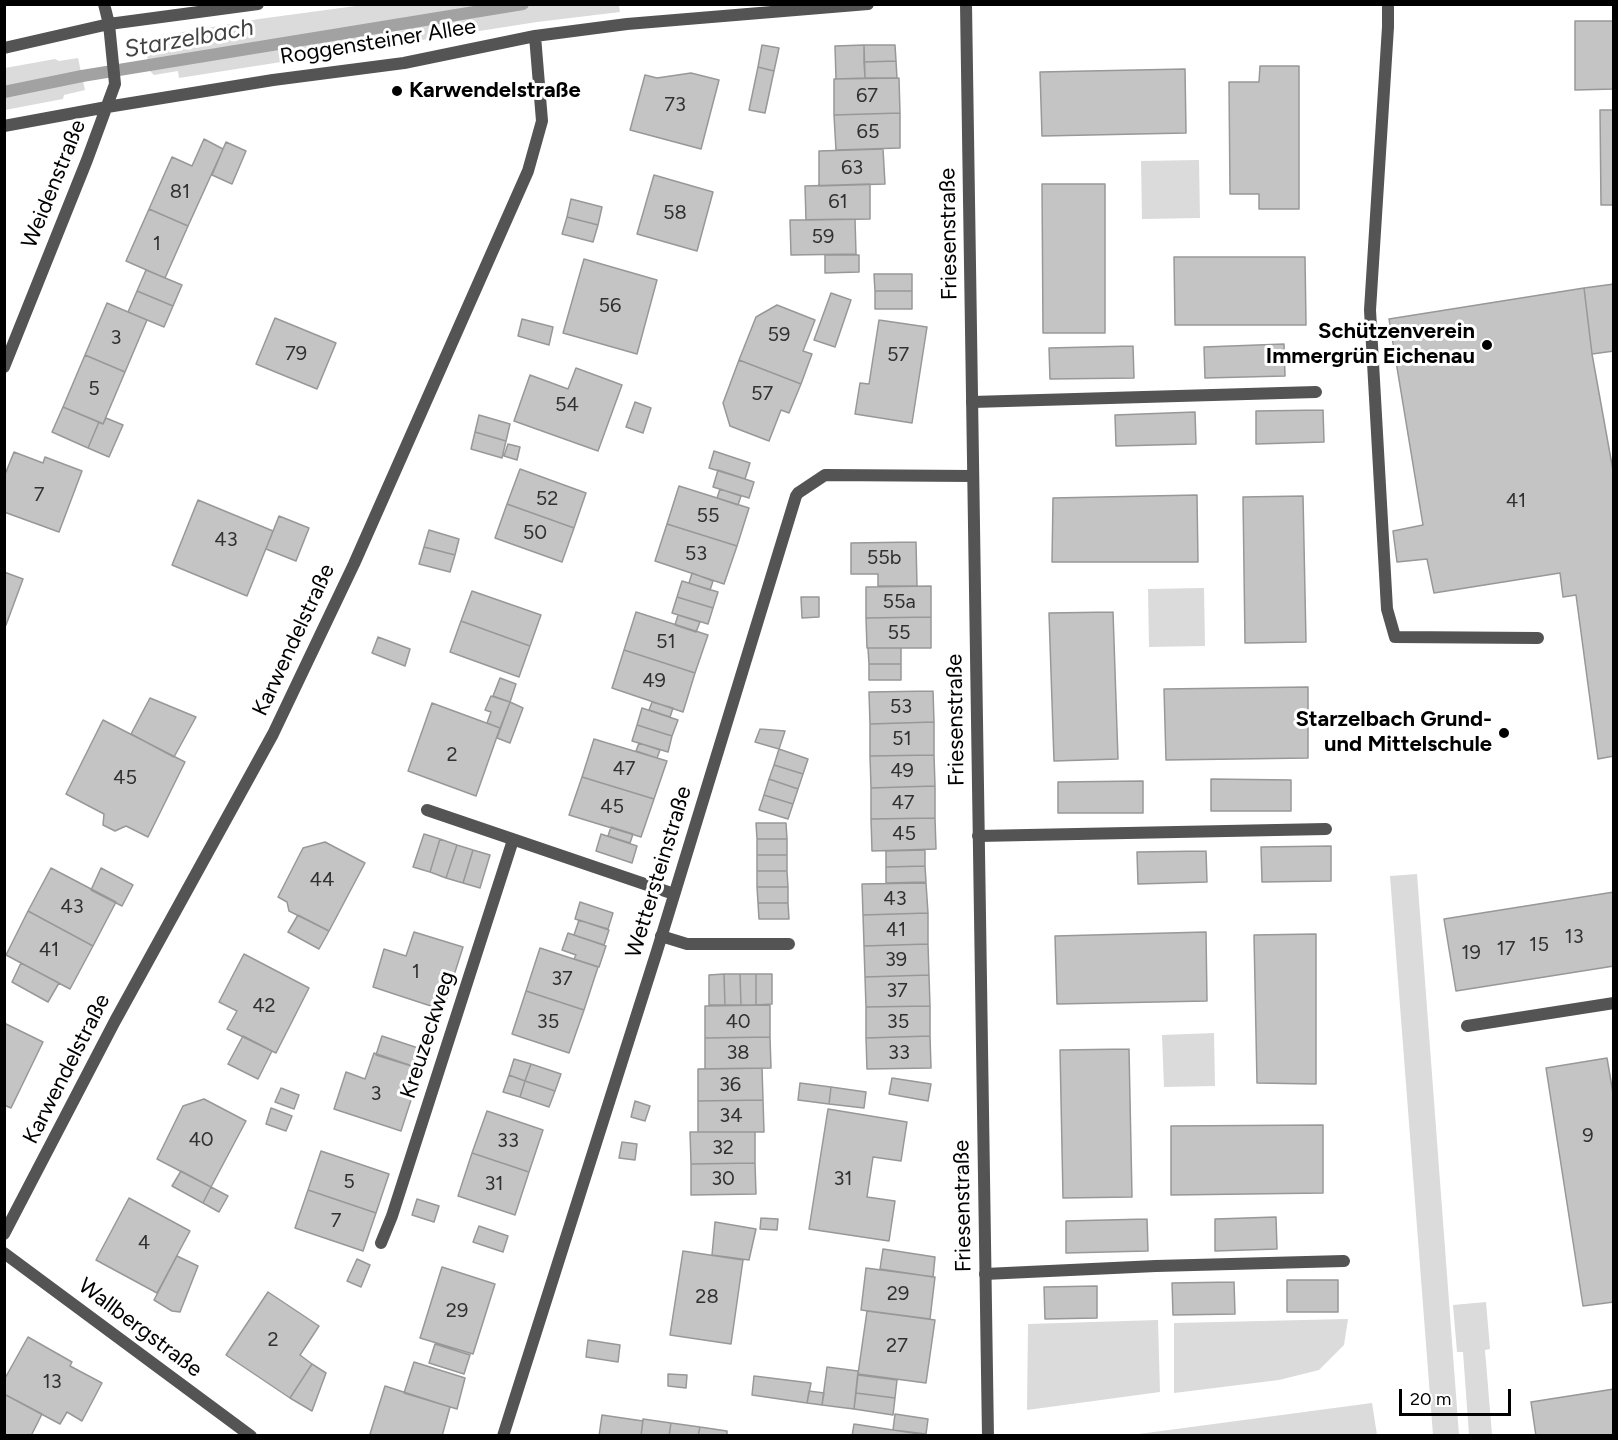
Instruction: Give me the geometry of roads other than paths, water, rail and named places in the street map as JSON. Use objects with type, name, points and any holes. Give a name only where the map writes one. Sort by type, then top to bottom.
[{"type":"street","points":[[104,4],[109,24]]},
{"type":"street","points":[[4,48],[109,24],[258,4]]},
{"type":"street","name":"Roggensteiner Allee","points":[[4,126],[273,80],[404,63],[535,36],[627,24],[868,4]]},
{"type":"street","name":"Friesenstraße","points":[[966,4],[988,1436]]},
{"type":"street","points":[[1388,4],[1370,310],[1387,609],[1395,637],[1538,638]]},
{"type":"street","name":"Weidenstraße","points":[[4,367],[115,84],[109,24]]},
{"type":"street","name":"Karwendelstraße","points":[[4,1234],[128,997],[273,734],[354,564],[528,171],[542,121],[535,36]]},
{"type":"street","points":[[972,402],[1316,392]]},
{"type":"street","name":"Wettersteinstraße","points":[[503,1436],[662,936],[798,493],[825,475],[973,476]]},
{"type":"street","points":[[427,810],[674,894]]},
{"type":"street","points":[[978,836],[1326,829]]},
{"type":"street","name":"Kreuzeckweg","points":[[381,1243],[392,1216],[513,840]]},
{"type":"street","points":[[662,936],[687,944],[789,944]]},
{"type":"street","points":[[1467,1026],[1614,1003]]},
{"type":"street","name":"Wallbergstraße","points":[[4,1253],[251,1436]]},
{"type":"street","points":[[985,1274],[1156,1266],[1344,1261]]},
{"type":"waterway","name":"Starzelbach","points":[[4,92],[82,76],[523,4]]},
{"type":"place","name":"Karwendelstraße","points":[[397,91]]},
{"type":"place","name":"Schützenverein Immergrün Eichenau","points":[[1487,345]]},
{"type":"place","name":"Starzelbach Grund- und Mittelschule","points":[[1504,733]]}]
